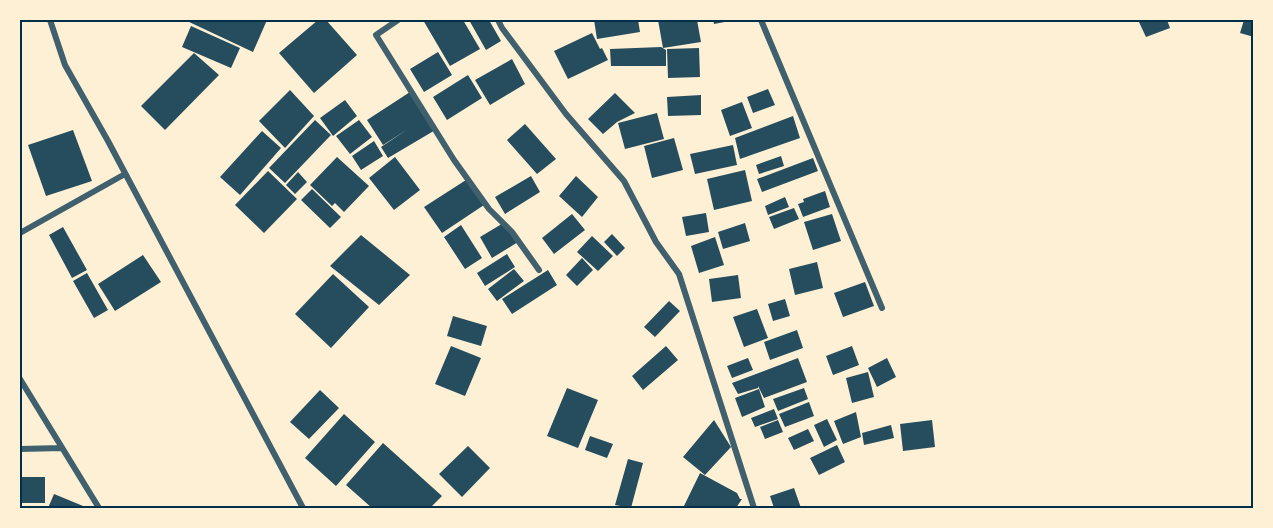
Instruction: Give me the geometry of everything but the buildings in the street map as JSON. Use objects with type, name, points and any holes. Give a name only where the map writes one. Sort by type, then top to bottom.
[{"type":"street","points":[[50,20],[65,65],[303,508]]},
{"type":"street","points":[[398,20],[376,35],[454,160],[489,209],[512,232],[540,270]]},
{"type":"street","points":[[498,20],[508,37],[566,114],[600,150],[624,181],[656,242],[679,274],[754,508]]},
{"type":"street","points":[[761,20],[882,308]]},
{"type":"street","points":[[20,233],[125,174]]},
{"type":"street","points":[[20,379],[99,508]]},
{"type":"street","points":[[20,449],[62,448]]}]
